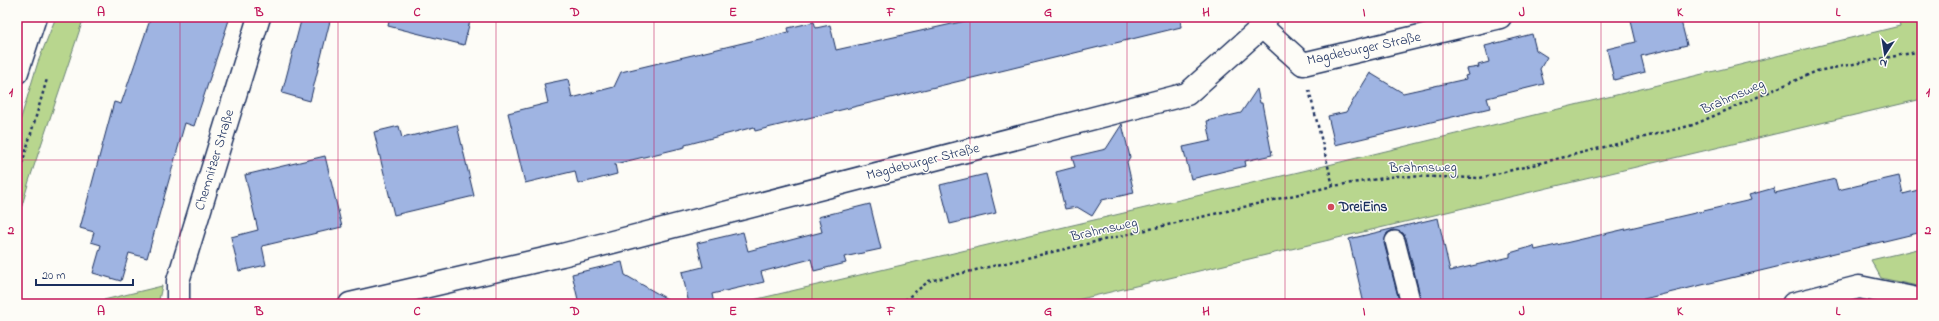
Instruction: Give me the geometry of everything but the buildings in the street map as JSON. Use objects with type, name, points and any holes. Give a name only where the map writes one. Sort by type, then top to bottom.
[{"type":"street","points":[[17,72],[35,17]]},
{"type":"street","name":"Chemnitzer Straße","points":[[178,304],[178,281],[259,17]]},
{"type":"street","name":"Magdeburger Straße","points":[[350,304],[562,255],[1187,94],[1265,22],[1303,64],[1500,17]]},
{"type":"street","points":[[1793,304],[1859,287],[1922,300]]},
{"type":"lane","points":[[1395,241],[1411,304]]},
{"type":"path","name":"Brahmsweg","points":[[900,304],[929,281],[1332,186],[1397,176],[1480,178],[1693,125],[1817,71],[1922,51]]},
{"type":"path","points":[[1303,64],[1332,186]]},
{"type":"path","points":[[17,181],[47,76]]},
{"type":"green space","points":[[56,17],[84,17],[29,181],[17,223],[17,131],[38,62]]},
{"type":"green space","points":[[1898,17],[1922,17],[1922,99],[1060,304],[736,304],[1320,167],[1900,26]]},
{"type":"green space","points":[[1922,248],[1922,287],[1881,278],[1871,260]]},
{"type":"green space","points":[[162,286],[158,304],[87,304]]},
{"type":"place","name":"DreiEins","points":[[1331,207]]}]
